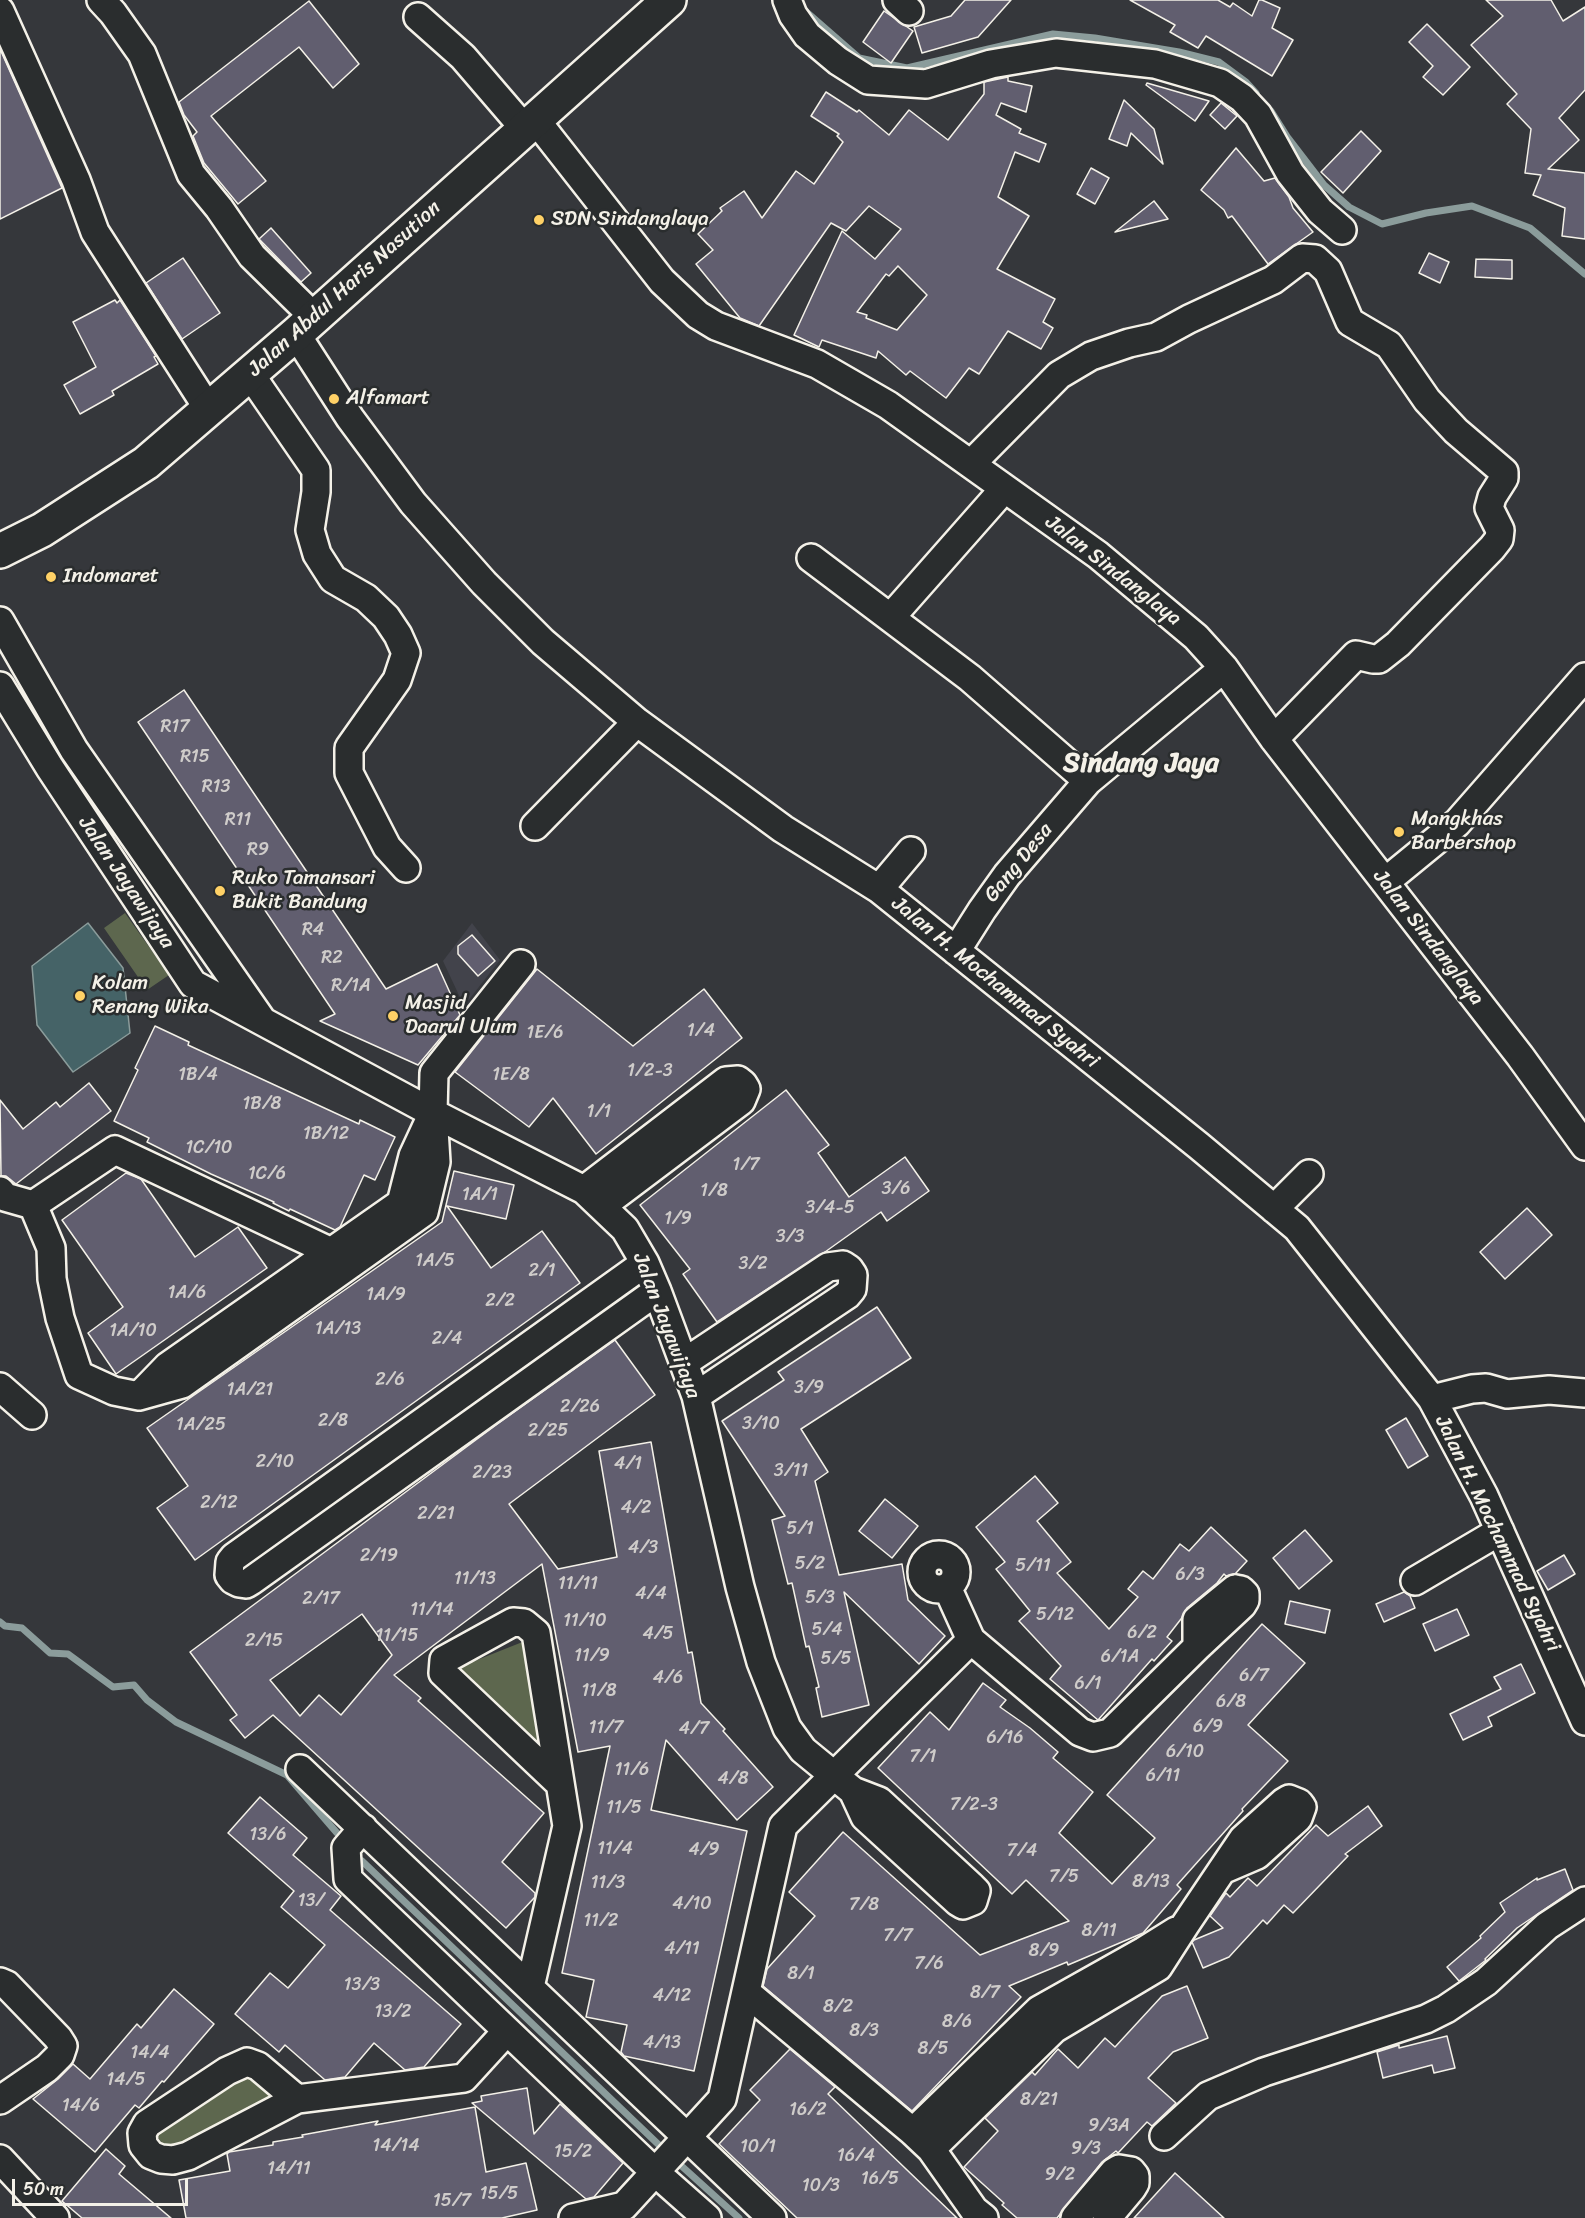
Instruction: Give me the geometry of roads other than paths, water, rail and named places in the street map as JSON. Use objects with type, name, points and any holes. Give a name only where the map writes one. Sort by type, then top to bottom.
[{"type":"highway","name":"Jalan Abdul Haris Nasution","points":[[0,551],[42,530],[146,463],[306,326],[669,0]]},
{"type":"street","name":"Jalan H. Mochammad Syahri","points":[[101,0],[142,54],[191,174],[219,208],[252,256],[306,326],[350,418],[419,510],[484,583],[543,642],[637,722],[783,829],[879,889],[1297,1228],[1432,1400],[1484,1496],[1585,1721]]},
{"type":"street","points":[[787,0],[793,15],[807,35],[838,61],[868,80],[926,84],[991,64],[1056,53],[1155,64],[1220,83],[1242,98],[1258,115],[1290,173],[1320,211],[1342,230]]},
{"type":"street","points":[[0,11],[76,180],[95,232],[209,410]]},
{"type":"street","name":"Jalan Sindanglaya","points":[[418,17],[463,57],[529,124],[662,281],[698,315],[716,326],[817,364],[888,405],[1098,555],[1196,637],[1224,668],[1274,739],[1583,1140]]},
{"type":"street","points":[[970,464],[1059,375],[1090,357],[1128,343],[1156,337],[1273,280],[1302,258],[1316,259],[1328,271],[1350,322],[1389,345],[1427,400],[1456,431],[1504,472],[1504,478],[1492,497],[1489,508],[1500,530],[1499,539],[1491,548],[1398,644],[1379,659],[1356,655],[1274,739]]},
{"type":"street","points":[[250,374],[316,470],[316,492],[310,531],[317,554],[333,579],[366,598],[386,617],[399,635],[406,653],[397,680],[349,748],[349,773],[387,847],[406,868]]},
{"type":"street","points":[[891,617],[1004,489]]},
{"type":"street","points":[[811,558],[970,678],[1088,781]]},
{"type":"street","name":"Jalan Jayawijaya","points":[[0,621],[74,750],[264,1023]]},
{"type":"street","name":"Gang Desa","points":[[956,951],[1007,875],[1088,781],[1224,668]]},
{"type":"street","points":[[1385,882],[1457,824],[1585,677]]},
{"type":"street","name":"Jalan Jayawijaya","points":[[0,686],[193,984],[593,1198],[625,1229],[645,1263],[657,1291],[696,1396],[740,1587],[760,1662],[787,1728],[802,1750],[843,1783]]},
{"type":"street","points":[[535,826],[637,722]]},
{"type":"street","points":[[879,889],[911,851]]},
{"type":"street","points":[[164,940],[192,921]]},
{"type":"street","points":[[33,1204],[51,1248],[52,1279],[60,1318],[79,1375],[114,1391],[139,1396],[182,1384],[342,1257],[401,1203],[412,1156],[433,1113],[434,1073],[521,964]]},
{"type":"street","points":[[738,1080],[743,1084],[746,1089],[741,1101],[593,1198],[726,1081],[738,1080]]},
{"type":"street","points":[[0,1191],[5,1197],[33,1204],[115,1150],[342,1257]]},
{"type":"street","points":[[1274,1209],[1309,1174]]},
{"type":"street","points":[[645,1263],[234,1557],[228,1568],[229,1575],[233,1580],[246,1584],[251,1581],[657,1291]]},
{"type":"street","points":[[685,1362],[828,1267],[843,1265],[853,1275],[852,1289],[847,1294],[696,1396]]},
{"type":"street","points":[[0,1387],[32,1415]]},
{"type":"street","points":[[1432,1400],[1472,1389],[1486,1388],[1507,1394],[1550,1390],[1585,1393]]},
{"type":"street","points":[[433,1414],[450,1437]]},
{"type":"street","points":[[1415,1581],[1500,1531]]},
{"type":"street","points":[[947,1587],[971,1640],[1080,1732],[1093,1737],[1110,1733],[1197,1647]]},
{"type":"street","points":[[530,1987],[567,1826],[536,1633],[524,1623],[513,1622],[444,1660],[443,1673],[560,1784]]},
{"type":"street","points":[[573,2218],[624,2206],[722,2099],[783,1826],[843,1783],[971,1640]]},
{"type":"street","points":[[300,1768],[772,2218]]},
{"type":"street","points":[[843,1783],[879,1801],[888,1809],[976,1891],[973,1901],[963,1905],[958,1902],[865,1817],[843,1783]]},
{"type":"street","points":[[363,1828],[346,1848],[348,1879],[655,2172],[707,2218]]},
{"type":"street","points":[[922,2141],[1046,2020],[1151,1959],[1185,1925],[1222,1870]]},
{"type":"street","points":[[1164,2136],[1208,2096],[1264,2072],[1426,2019],[1446,2009],[1486,1982],[1546,1926],[1585,1901]]},
{"type":"street","points":[[0,1982],[7,1985],[63,2046],[60,2055],[47,2068],[0,2100]]},
{"type":"street","points":[[746,1992],[922,2141],[974,2210],[984,2218]]},
{"type":"street","points":[[297,2099],[258,2066],[247,2062],[237,2066],[147,2124],[142,2133],[143,2145],[151,2155],[173,2160],[188,2156],[297,2099],[464,2078],[507,2031]]},
{"type":"street","points":[[0,2159],[55,2218]]},
{"type":"street","points":[[1075,2218],[1114,2172],[1125,2168],[1135,2176],[1132,2188],[1107,2218]]},
{"type":"water","name":"Kolam Renang Wika","points":[[88,923],[123,968],[130,1033],[73,1072],[37,1025],[32,966]]},
{"type":"waterway","points":[[804,10],[859,58],[907,68],[1053,34],[1095,38],[1179,52],[1219,62],[1246,82],[1256,93]]},
{"type":"waterway","points":[[1271,111],[1288,138],[1324,185],[1349,207],[1382,224],[1426,213],[1472,206],[1530,228],[1585,274]]},
{"type":"waterway","points":[[0,1622],[5,1626],[22,1628],[50,1653],[68,1654],[113,1687],[134,1685],[147,1700],[176,1722],[287,1775],[337,1833]]},
{"type":"waterway","points":[[362,1861],[659,2145]]},
{"type":"waterway","points":[[676,2161],[739,2218]]},
{"type":"place","name":"SDN Sindanglaya","points":[[539,220]]},
{"type":"place","name":"Alfamart","points":[[334,399]]},
{"type":"place","name":"Indomaret","points":[[51,577]]},
{"type":"place","name":"Mangkhas Barbershop","points":[[1399,832]]},
{"type":"place","name":"Ruko Tamansari Bukit Bandung","points":[[220,891]]},
{"type":"place","name":"Kolam Renang Wika","points":[[80,996]]},
{"type":"place","name":"Masjid Daarul Ulum","points":[[393,1016]]},
{"type":"district","name":"Sindang Jaya","points":[[1141,764]]}]
